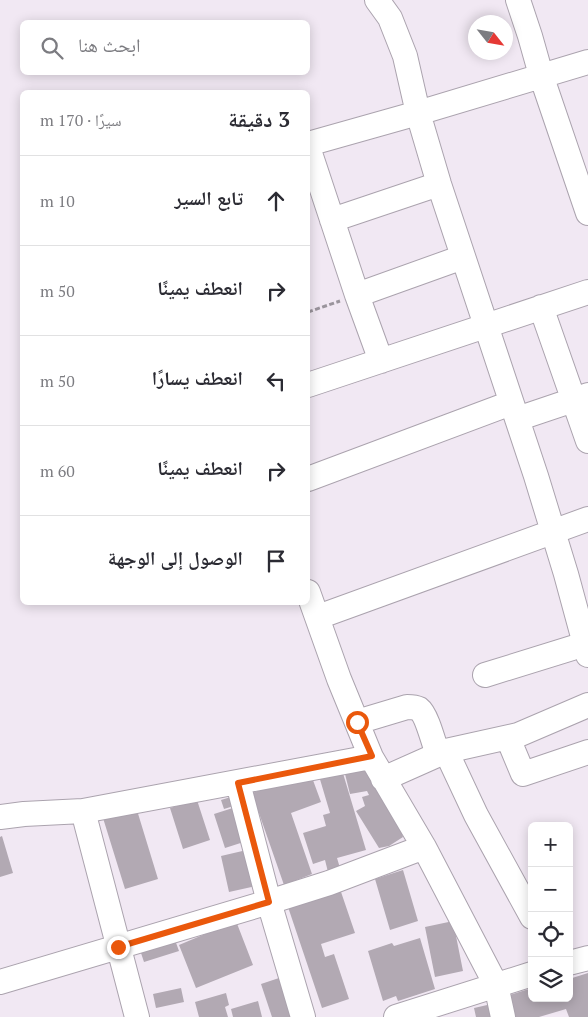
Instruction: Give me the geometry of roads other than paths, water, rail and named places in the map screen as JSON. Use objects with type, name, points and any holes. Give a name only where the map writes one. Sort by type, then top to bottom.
[{"type":"street","points":[[377,0],[390,18],[406,56],[418,113],[439,184],[553,532],[581,604],[586,649],[484,675]]},
{"type":"street","points":[[518,0],[541,75],[588,213]]},
{"type":"street","points":[[310,145],[588,62]]},
{"type":"street","points":[[310,152],[381,360]]},
{"type":"street","points":[[332,220],[439,184]]},
{"type":"street","points":[[357,294],[463,257]]},
{"type":"street","points":[[310,385],[588,292]]},
{"type":"street","points":[[541,307],[581,398],[588,441]]},
{"type":"street","points":[[310,478],[514,411],[581,398]]},
{"type":"street","points":[[318,617],[588,519]]},
{"type":"street","points":[[310,597],[339,679],[372,756],[383,779],[424,847],[496,985],[503,1017]]},
{"type":"street","points":[[383,779],[442,753],[508,738],[588,705]]},
{"type":"street","points":[[357,722],[407,707],[418,709],[425,718],[442,753],[530,912]]},
{"type":"street","points":[[508,738],[523,774],[588,752]]},
{"type":"street","points":[[0,817],[24,814],[83,812],[372,756]]},
{"type":"street","points":[[238,783],[269,902],[304,1017]]},
{"type":"street","points":[[83,812],[137,1017]]},
{"type":"street","points":[[0,982],[329,883],[424,847]]},
{"type":"street","points":[[573,962],[588,958]]},
{"type":"street","points":[[396,1017],[528,975]]}]
